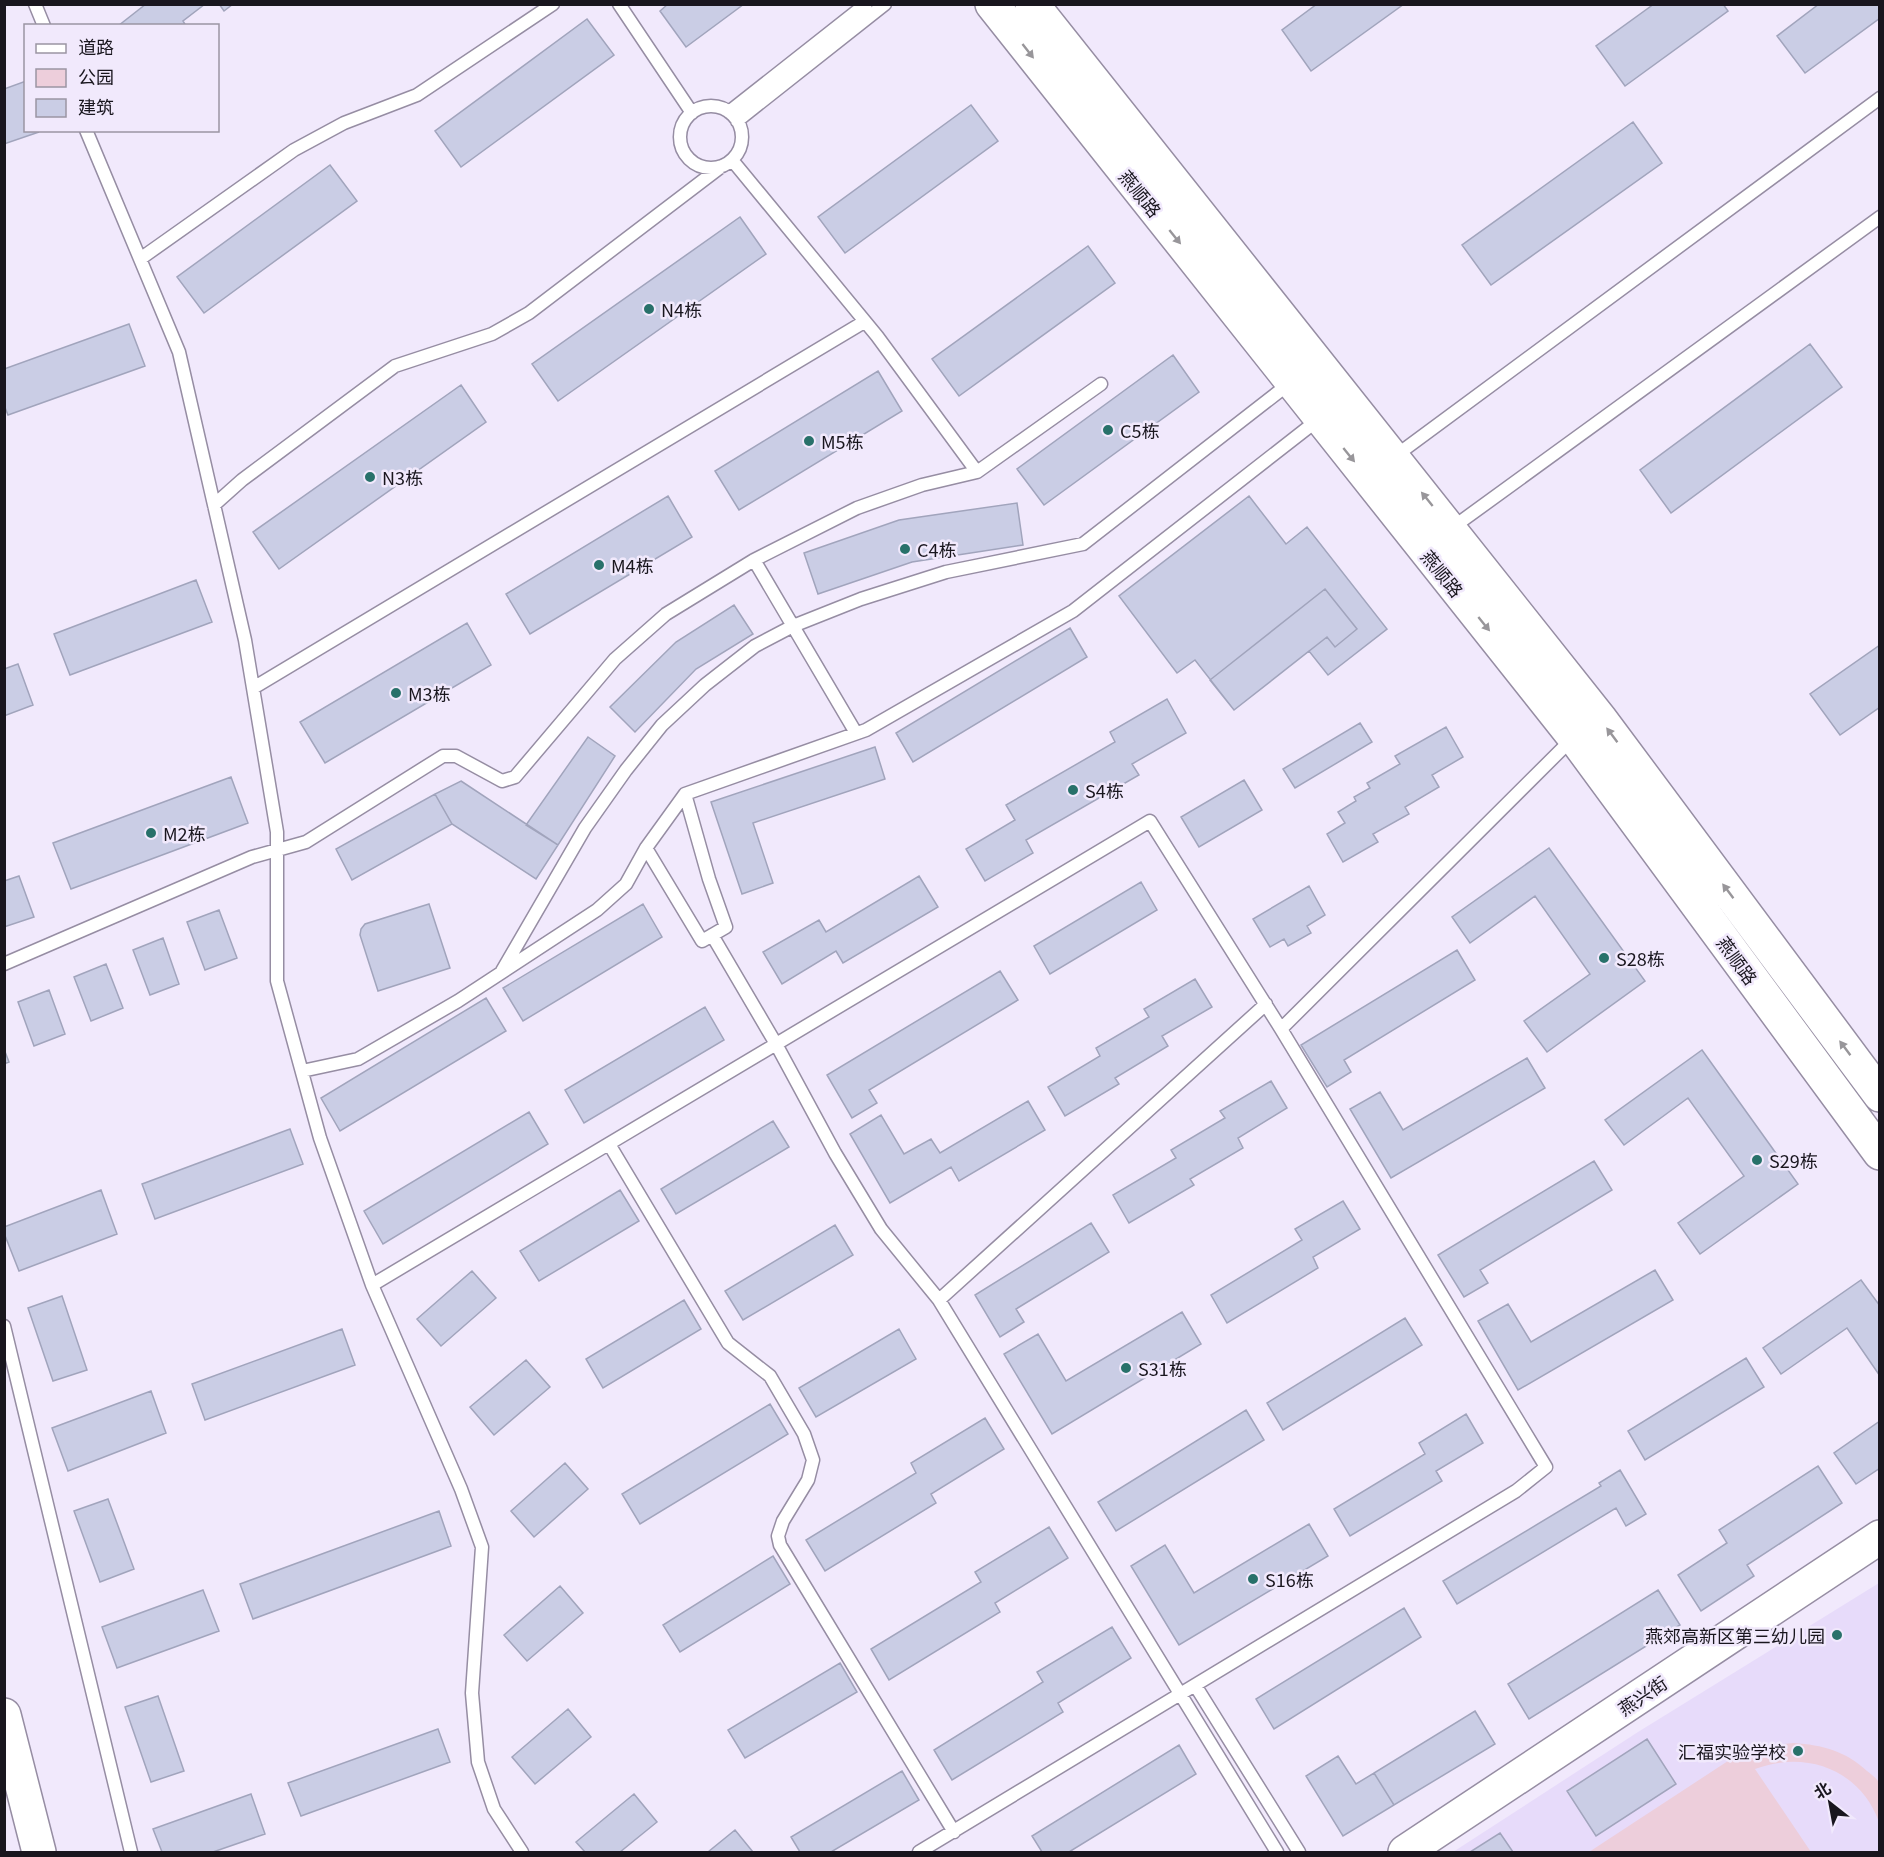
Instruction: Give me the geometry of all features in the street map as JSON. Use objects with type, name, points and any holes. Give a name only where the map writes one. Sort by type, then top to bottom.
[{"type":"main road","name":"燕顺路","points":[[992,4],[1574,737],[1880,1153]]},
{"type":"main road","name":"燕顺路","points":[[1032,4],[1601,720],[1880,1095]]},
{"type":"main road","name":"燕兴街","points":[[1405,1852],[1879,1538]]},
{"type":"main road","points":[[4,1715],[39,1852]]},
{"type":"lane","points":[[35,4],[43,24]]},
{"type":"lane","points":[[140,259],[294,150],[344,123],[417,95],[553,4]]},
{"type":"lane","points":[[619,4],[692,113]]},
{"type":"lane","points":[[733,116],[866,4]]},
{"type":"lane","points":[[733,116],[885,4]]},
{"type":"lane","points":[[1393,457],[1880,98]]},
{"type":"lane","points":[[214,505],[242,480],[395,366],[492,334],[529,313],[727,163],[740,148],[742,138],[733,116],[717,107],[706,107],[692,113],[686,119],[681,131],[683,150],[688,158],[698,165],[710,168],[727,163]]},
{"type":"lane","points":[[87,132],[179,352],[245,640],[277,832],[277,981],[320,1138],[372,1285],[461,1489],[482,1547],[472,1693],[478,1762],[494,1809],[522,1852]]},
{"type":"lane","points":[[727,163],[877,336],[977,472]]},
{"type":"lane","points":[[1451,529],[1880,217]]},
{"type":"lane","points":[[253,688],[864,322]]},
{"type":"lane","points":[[500,974],[585,828],[626,770],[662,725],[705,685],[755,646],[793,626],[861,599],[946,572],[1083,544],[1291,382]]},
{"type":"lane","points":[[4,964],[252,857],[306,842],[443,756],[456,756],[502,781],[515,777],[615,659],[666,614],[754,560],[857,508],[922,485],[977,472],[1101,384]]},
{"type":"lane","points":[[302,1071],[358,1059],[458,1001],[597,910],[626,884],[646,848],[685,794],[866,730],[1073,611],[1320,418]]},
{"type":"lane","points":[[754,560],[856,733]]},
{"type":"lane","points":[[1281,1029],[1574,737]]},
{"type":"lane","points":[[646,848],[702,941],[726,927],[709,879],[685,794]]},
{"type":"lane","points":[[372,1285],[1150,821],[1266,1004],[1546,1467],[1516,1491],[919,1852]]},
{"type":"lane","points":[[712,935],[776,1044],[835,1153],[881,1229],[939,1300],[1276,1852]]},
{"type":"lane","points":[[939,1300],[1266,1004]]},
{"type":"lane","points":[[609,1143],[728,1343],[770,1376],[804,1434],[813,1460],[808,1480],[783,1521],[778,1536],[780,1545],[954,1832]]},
{"type":"lane","points":[[4,1326],[131,1852]]},
{"type":"lane","points":[[1195,1685],[1299,1852]]},
{"type":"shaded area","name":"汇福实验学校","points":[[1879,1583],[1879,1852],[1453,1852],[1638,1732]]},
{"type":"green space","points":[[1794,1743],[1833,1750],[1851,1758],[1874,1777],[1881,1789],[1879,1822],[1859,1789],[1845,1777],[1811,1763],[1793,1762],[1755,1769],[1811,1852],[1589,1852],[1731,1759],[1762,1748]]},
{"type":"building","points":[[146,4],[205,4],[183,21],[185,24],[121,24]]},
{"type":"building","points":[[219,4],[233,4],[224,11]]},
{"type":"building","points":[[668,4],[744,4],[686,47],[660,11]]},
{"type":"building","points":[[1317,4],[1404,4],[1311,71],[1282,30]]},
{"type":"building","points":[[1654,4],[1723,4],[1728,11],[1625,86],[1596,46]]},
{"type":"building","points":[[1819,4],[1880,4],[1880,18],[1805,73],[1777,36]]},
{"type":"building","points":[[587,19],[614,55],[461,167],[435,131]]},
{"type":"building","points":[[24,82],[24,132],[39,132],[4,144],[4,89]]},
{"type":"building","points":[[971,105],[998,141],[845,253],[818,217]]},
{"type":"building","points":[[1633,122],[1662,163],[1491,285],[1462,245]]},
{"type":"building","points":[[330,165],[357,201],[204,313],[177,277]]},
{"type":"building","name":"N4栋","points":[[740,217],[766,254],[558,401],[532,364]]},
{"type":"building","points":[[1088,246],[1115,283],[959,396],[932,359]]},
{"type":"building","points":[[129,324],[145,366],[8,415],[4,405],[4,369]]},
{"type":"building","points":[[1810,344],[1842,387],[1671,513],[1640,470]]},
{"type":"building","name":"C5栋","points":[[1173,355],[1199,392],[1044,505],[1017,469]]},
{"type":"building","name":"M5栋","points":[[878,371],[902,411],[739,510],[715,471]]},
{"type":"building","name":"N3栋","points":[[461,385],[486,422],[279,569],[253,532]]},
{"type":"building","name":"M4栋","points":[[668,496],[692,537],[530,634],[506,594]]},
{"type":"building","points":[[1249,496],[1286,544],[1307,527],[1387,629],[1328,675],[1309,651],[1234,710],[1195,660],[1177,673],[1119,596]]},
{"type":"building","name":"C4栋","points":[[1017,503],[1023,545],[912,562],[818,594],[804,553],[899,520]]},
{"type":"building","points":[[196,580],[212,622],[70,675],[54,634]]},
{"type":"building","points":[[1325,589],[1357,629],[1335,647],[1327,637],[1234,710],[1210,680]]},
{"type":"building","points":[[734,605],[753,634],[696,669],[635,732],[610,707],[676,642]]},
{"type":"building","name":"M3栋","points":[[467,623],[491,665],[325,763],[300,722]]},
{"type":"building","points":[[1070,628],[1087,657],[913,762],[896,733]]},
{"type":"building","points":[[1880,645],[1880,707],[1840,735],[1810,694]]},
{"type":"building","points":[[18,664],[33,705],[4,716],[4,669]]},
{"type":"building","name":"S4栋","points":[[1167,699],[1186,733],[1132,764],[1139,775],[1026,840],[1033,853],[985,881],[966,849],[1015,820],[1006,805],[1115,742],[1110,732]]},
{"type":"building","points":[[1360,723],[1372,742],[1295,788],[1283,769]]},
{"type":"building","points":[[1446,727],[1463,757],[1432,775],[1439,787],[1405,807],[1409,814],[1373,834],[1378,842],[1343,862],[1327,834],[1345,823],[1338,812],[1356,801],[1354,797],[1370,788],[1367,783],[1400,764],[1395,756]]},
{"type":"building","points":[[588,737],[615,756],[558,845],[526,825]]},
{"type":"building","points":[[875,747],[885,779],[753,823],[773,883],[742,894],[711,802]]},
{"type":"building","name":"M2栋","points":[[231,777],[248,823],[71,889],[53,843]]},
{"type":"building","points":[[1244,780],[1262,810],[1199,847],[1181,817]]},
{"type":"building","points":[[461,781],[558,845],[536,879],[452,824],[435,794]]},
{"type":"building","points":[[435,794],[452,824],[352,880],[336,849]]},
{"type":"building","name":"S28栋","points":[[1549,848],[1645,981],[1547,1052],[1524,1021],[1590,974],[1535,896],[1470,943],[1452,917]]},
{"type":"building","points":[[19,876],[34,917],[4,927],[4,881]]},
{"type":"building","points":[[919,876],[938,907],[843,963],[836,951],[782,984],[763,952],[819,920],[826,932]]},
{"type":"building","points":[[1141,882],[1157,910],[1050,974],[1034,946]]},
{"type":"building","points":[[1309,886],[1325,915],[1307,926],[1311,933],[1288,946],[1284,939],[1270,947],[1253,919]]},
{"type":"building","points":[[429,904],[450,968],[378,991],[360,935],[361,929],[365,924]]},
{"type":"building","points":[[643,904],[662,937],[523,1021],[503,988]]},
{"type":"building","points":[[219,910],[237,958],[205,970],[187,922]]},
{"type":"building","points":[[163,938],[179,984],[150,995],[133,950]]},
{"type":"building","points":[[1457,950],[1475,980],[1344,1060],[1351,1072],[1327,1087],[1301,1045]]},
{"type":"building","points":[[106,964],[123,1008],[91,1021],[74,977]]},
{"type":"building","points":[[1000,971],[1018,1000],[869,1090],[877,1103],[852,1118],[827,1075]]},
{"type":"building","points":[[1195,979],[1212,1007],[1162,1036],[1168,1046],[1115,1078],[1119,1084],[1065,1116],[1048,1087],[1100,1056],[1096,1048],[1149,1017],[1144,1009]]},
{"type":"building","points":[[49,990],[65,1034],[34,1046],[18,1002]]},
{"type":"building","points":[[486,998],[506,1031],[340,1131],[321,1098]]},
{"type":"building","points":[[705,1007],[724,1040],[584,1123],[565,1090]]},
{"type":"building","points":[[4,1049],[9,1062],[4,1064]]},
{"type":"building","name":"S29栋","points":[[1702,1050],[1798,1184],[1700,1254],[1678,1223],[1744,1176],[1688,1098],[1624,1145],[1605,1120]]},
{"type":"building","points":[[1527,1058],[1545,1088],[1391,1178],[1350,1109],[1380,1092],[1403,1130]]},
{"type":"building","points":[[1271,1081],[1287,1108],[1238,1138],[1243,1148],[1190,1179],[1194,1185],[1129,1223],[1113,1195],[1176,1158],[1171,1150],[1225,1118],[1220,1111]]},
{"type":"building","points":[[1028,1101],[1045,1130],[959,1181],[951,1167],[890,1203],[850,1134],[881,1115],[904,1154],[931,1139],[940,1153]]},
{"type":"building","points":[[529,1112],[548,1144],[383,1244],[364,1211]]},
{"type":"building","points":[[773,1121],[789,1147],[676,1214],[661,1189]]},
{"type":"building","points":[[290,1129],[303,1164],[155,1219],[142,1184]]},
{"type":"building","points":[[1594,1161],[1612,1190],[1480,1270],[1488,1283],[1464,1297],[1438,1255]]},
{"type":"building","points":[[101,1190],[117,1234],[19,1271],[4,1233],[4,1227]]},
{"type":"building","points":[[620,1190],[639,1221],[539,1281],[520,1251]]},
{"type":"building","points":[[1343,1201],[1360,1229],[1313,1257],[1318,1268],[1227,1323],[1211,1295],[1302,1240],[1295,1229]]},
{"type":"building","points":[[1091,1223],[1109,1252],[1016,1309],[1024,1322],[1000,1337],[975,1295]]},
{"type":"building","points":[[835,1225],[853,1255],[743,1320],[725,1291]]},
{"type":"building","points":[[1655,1270],[1673,1300],[1518,1390],[1478,1321],[1508,1304],[1531,1342]]},
{"type":"building","points":[[472,1271],[496,1298],[441,1346],[417,1319]]},
{"type":"building","points":[[1861,1280],[1880,1306],[1880,1376],[1847,1328],[1781,1374],[1763,1348]]},
{"type":"building","points":[[62,1296],[87,1370],[53,1381],[28,1308]]},
{"type":"building","points":[[684,1300],[701,1329],[603,1388],[586,1359]]},
{"type":"building","name":"S31栋","points":[[1182,1312],[1201,1344],[1052,1434],[1004,1354],[1038,1334],[1066,1381]]},
{"type":"building","points":[[1405,1318],[1422,1345],[1283,1430],[1267,1403]]},
{"type":"building","points":[[342,1329],[355,1365],[205,1420],[192,1384]]},
{"type":"building","points":[[899,1329],[916,1359],[816,1417],[799,1388]]},
{"type":"building","points":[[1746,1358],[1764,1387],[1645,1460],[1628,1431]]},
{"type":"building","points":[[526,1360],[550,1387],[494,1435],[470,1407]]},
{"type":"building","points":[[151,1391],[166,1433],[68,1471],[52,1428]]},
{"type":"building","points":[[770,1404],[788,1434],[640,1524],[622,1494]]},
{"type":"building","points":[[1246,1410],[1264,1440],[1116,1531],[1098,1502]]},
{"type":"building","points":[[1466,1414],[1483,1443],[1436,1471],[1442,1481],[1350,1536],[1334,1509],[1425,1454],[1419,1443]]},
{"type":"building","points":[[985,1418],[1004,1449],[931,1494],[936,1503],[825,1571],[806,1540],[916,1473],[911,1463]]},
{"type":"building","points":[[1880,1421],[1880,1468],[1856,1484],[1834,1453]]},
{"type":"building","points":[[565,1463],[588,1489],[534,1537],[511,1511]]},
{"type":"building","points":[[1818,1466],[1842,1503],[1747,1565],[1754,1576],[1701,1611],[1678,1575],[1727,1543],[1719,1530]]},
{"type":"building","points":[[1620,1470],[1646,1514],[1626,1526],[1616,1508],[1457,1604],[1443,1581],[1601,1486],[1599,1483]]},
{"type":"building","points":[[108,1499],[134,1569],[100,1582],[74,1511]]},
{"type":"building","points":[[439,1511],[451,1546],[253,1619],[240,1584]]},
{"type":"building","name":"S16栋","points":[[1309,1524],[1328,1556],[1179,1645],[1131,1566],[1165,1545],[1194,1593]]},
{"type":"building","points":[[1049,1527],[1068,1558],[995,1603],[1000,1612],[889,1680],[871,1649],[981,1582],[975,1572]]},
{"type":"building","points":[[773,1556],[790,1584],[680,1652],[663,1625]]},
{"type":"building","points":[[560,1586],[583,1613],[527,1661],[504,1635]]},
{"type":"building","points":[[203,1590],[219,1631],[117,1668],[102,1627]]},
{"type":"building","points":[[1658,1590],[1680,1625],[1529,1719],[1508,1684]]},
{"type":"building","points":[[1404,1608],[1421,1637],[1274,1729],[1256,1699]]},
{"type":"building","points":[[1112,1627],[1131,1658],[1058,1703],[1063,1712],[952,1780],[934,1750],[1043,1682],[1037,1672]]},
{"type":"building","points":[[840,1663],[857,1692],[745,1758],[728,1730]]},
{"type":"building","points":[[158,1696],[184,1771],[151,1782],[125,1707]]},
{"type":"building","points":[[568,1709],[591,1737],[535,1784],[512,1757]]},
{"type":"building","points":[[1475,1711],[1495,1744],[1394,1805],[1374,1773]]},
{"type":"building","points":[[438,1729],[450,1762],[301,1816],[288,1783]]},
{"type":"building","points":[[1647,1739],[1676,1784],[1596,1836],[1567,1791]]},
{"type":"building","points":[[1179,1745],[1196,1774],[1069,1852],[1042,1852],[1032,1836]]},
{"type":"building","points":[[1338,1756],[1356,1784],[1374,1773],[1394,1805],[1343,1836],[1306,1776]]},
{"type":"building","points":[[902,1771],[919,1800],[831,1852],[800,1852],[791,1837]]},
{"type":"building","points":[[251,1794],[265,1834],[213,1852],[162,1852],[153,1829]]},
{"type":"building","points":[[634,1794],[657,1822],[620,1852],[585,1852],[576,1842]]},
{"type":"building","points":[[735,1830],[753,1852],[708,1852]]},
{"type":"building","points":[[1500,1833],[1513,1852],[1470,1852]]},
{"type":"place","name":"N4栋","points":[[649,309]]},
{"type":"place","name":"C5栋","points":[[1108,430]]},
{"type":"place","name":"M5栋","points":[[809,441]]},
{"type":"place","name":"N3栋","points":[[370,477]]},
{"type":"place","name":"C4栋","points":[[905,549]]},
{"type":"place","name":"M4栋","points":[[599,565]]},
{"type":"place","name":"M3栋","points":[[396,693]]},
{"type":"place","name":"S4栋","points":[[1073,790]]},
{"type":"place","name":"M2栋","points":[[151,833]]},
{"type":"place","name":"S28栋","points":[[1604,958]]},
{"type":"place","name":"S29栋","points":[[1757,1160]]},
{"type":"place","name":"S31栋","points":[[1126,1368]]},
{"type":"place","name":"S16栋","points":[[1253,1579]]},
{"type":"place","name":"燕郊高新区第三幼儿园","points":[[1837,1635]]},
{"type":"place","name":"汇福实验学校","points":[[1798,1751]]}]
